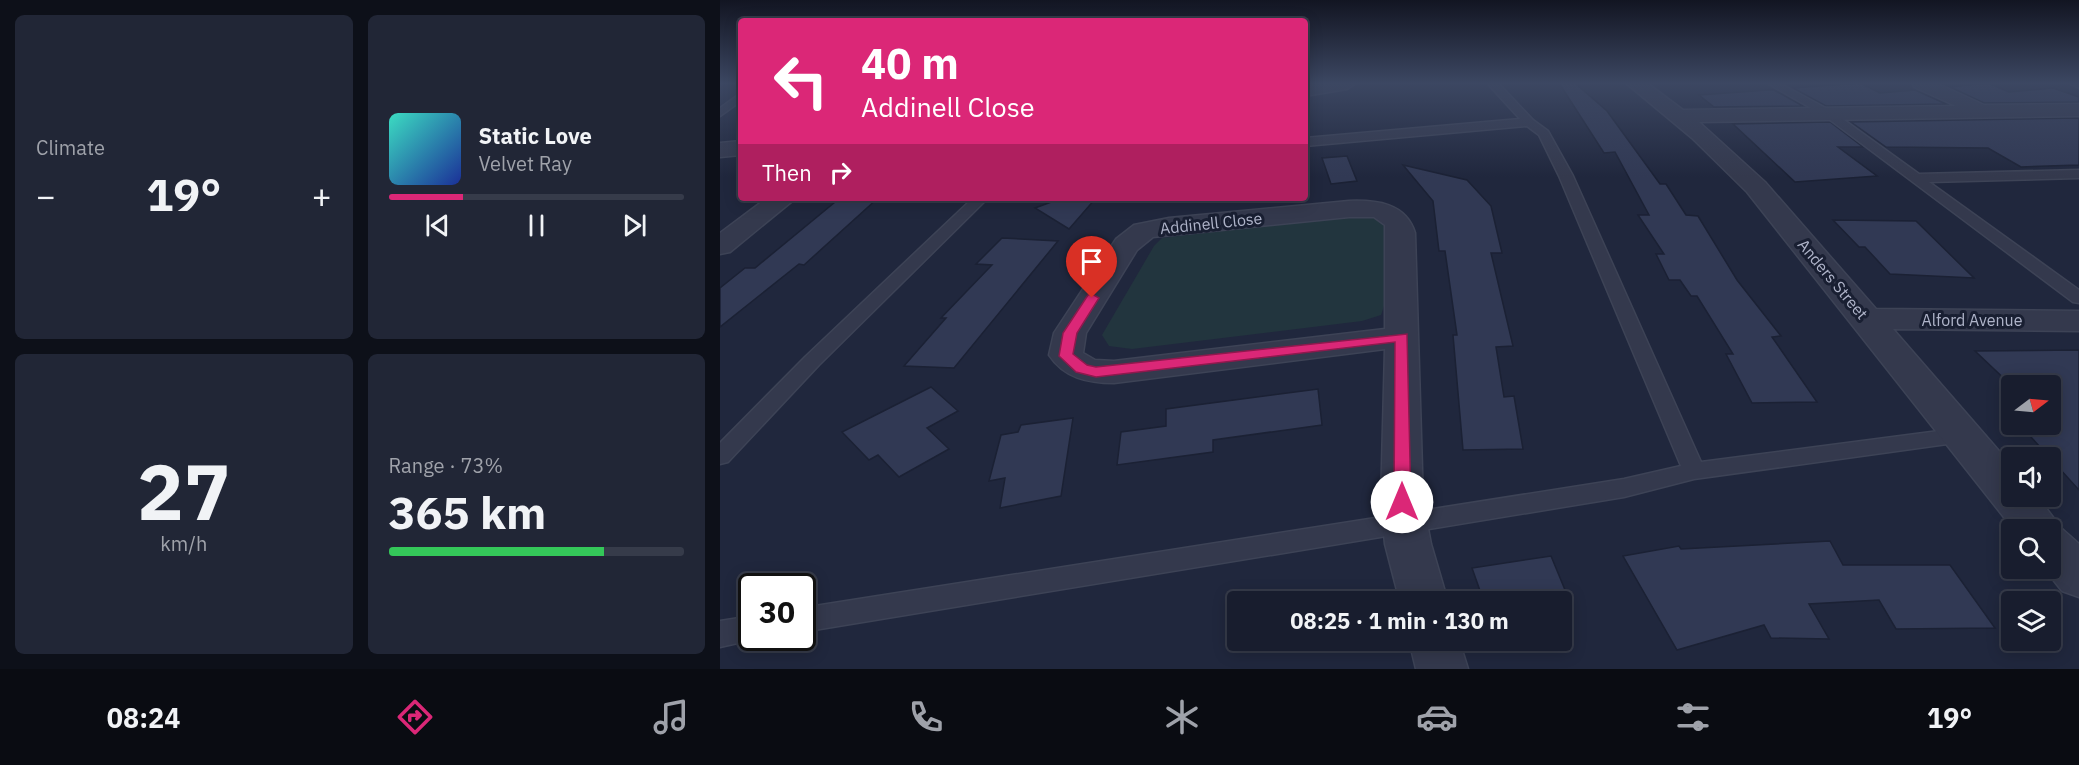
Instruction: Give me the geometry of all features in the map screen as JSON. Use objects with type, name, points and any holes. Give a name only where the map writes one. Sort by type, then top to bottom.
[{"type":"street","points":[[1679,116],[1812,114]]},
{"type":"street","name":"Anders Street","points":[[1679,116],[1748,179],[2001,483]]},
{"type":"street","points":[[720,150],[738,148]]},
{"type":"street","points":[[720,246],[779,201]]},
{"type":"street","name":"Addinell Close","points":[[1402,337],[1114,372],[1096,372],[1082,368],[1066,356],[1070,333],[1126,245],[1144,231],[1350,209],[1386,213],[1393,216],[1401,227],[1405,522],[1421,591]]},
{"type":"street","name":"Alford Avenue","points":[[1866,319],[2079,321]]},
{"type":"street","name":"Anders Street","points":[[2021,507],[2031,519]]},
{"type":"street","points":[[2061,556],[2079,577]]},
{"type":"street","points":[[1437,651],[1442,669]]},
{"type":"lane","points":[[1522,114],[1544,133],[1566,176],[1694,471]]},
{"type":"lane","points":[[1829,114],[1919,178],[2079,298]]},
{"type":"lane","points":[[1308,142],[1529,122]]},
{"type":"lane","points":[[1919,178],[2079,174]]},
{"type":"lane","points":[[720,456],[812,361],[978,201]]},
{"type":"lane","points":[[816,618],[1624,488],[1694,471],[1962,436]]},
{"type":"lane","points":[[720,634],[738,631]]},
{"type":"shaded area","points":[[1349,216],[1372,216],[1384,226],[1385,303],[1381,315],[1362,321],[1132,349],[1109,346],[1102,335],[1154,246],[1162,238]]},
{"type":"building","points":[[1579,114],[1609,114],[1660,184],[1666,184],[1686,215],[1698,216],[1737,280],[1781,336],[1772,337],[1817,402],[1752,403],[1726,354],[1733,354],[1697,296],[1691,296],[1680,280],[1669,280],[1656,254],[1664,254],[1638,215],[1649,215],[1615,152],[1604,153]]},
{"type":"building","points":[[2079,118],[2079,165],[2021,167],[1988,148],[1886,147],[1851,122]]},
{"type":"building","points":[[1830,122],[1863,147],[1838,147],[1877,176],[1795,182],[1733,124]]},
{"type":"building","points":[[1347,156],[1357,181],[1331,184],[1322,158]]},
{"type":"building","points":[[1403,165],[1467,180],[1491,206],[1502,253],[1491,253],[1513,346],[1496,347],[1504,397],[1514,396],[1523,449],[1463,450],[1453,335],[1457,335],[1445,251],[1439,251],[1433,201]]},
{"type":"building","points":[[836,201],[875,201],[804,265],[799,264],[720,327],[720,288],[745,268],[755,268]]},
{"type":"building","points":[[1054,201],[1093,201],[1069,229],[1035,208]]},
{"type":"building","points":[[1833,220],[1916,221],[1974,278],[1890,274],[1865,247],[1859,247]]},
{"type":"building","points":[[1002,238],[1058,241],[954,368],[904,366],[946,318],[941,318],[992,265],[976,264]]},
{"type":"building","points":[[2079,350],[2079,490],[2061,470],[2061,447],[2040,447],[2029,435],[2061,435],[2061,375],[2001,376],[1975,351]]},
{"type":"building","points":[[931,387],[958,411],[927,428],[949,449],[899,477],[878,455],[869,460],[842,432]]},
{"type":"building","points":[[1318,389],[1322,425],[1213,440],[1213,452],[1117,465],[1121,432],[1166,426],[1166,409]]},
{"type":"building","points":[[1073,418],[1061,496],[1000,508],[1005,478],[989,481],[1001,435],[1018,432],[1021,425]]},
{"type":"building","points":[[1830,541],[1843,565],[1950,565],[1995,628],[1896,629],[1879,600],[1809,604],[1829,639],[1771,638],[1764,625],[1677,650],[1623,556],[1679,546],[1681,549]]},
{"type":"building","points":[[1551,556],[1565,591],[1480,591],[1472,568]]},
{"type":"route","points":[[1092,298],[1070,333],[1066,356],[1082,368],[1096,372],[1114,372],[1402,337],[1402,502]]}]
